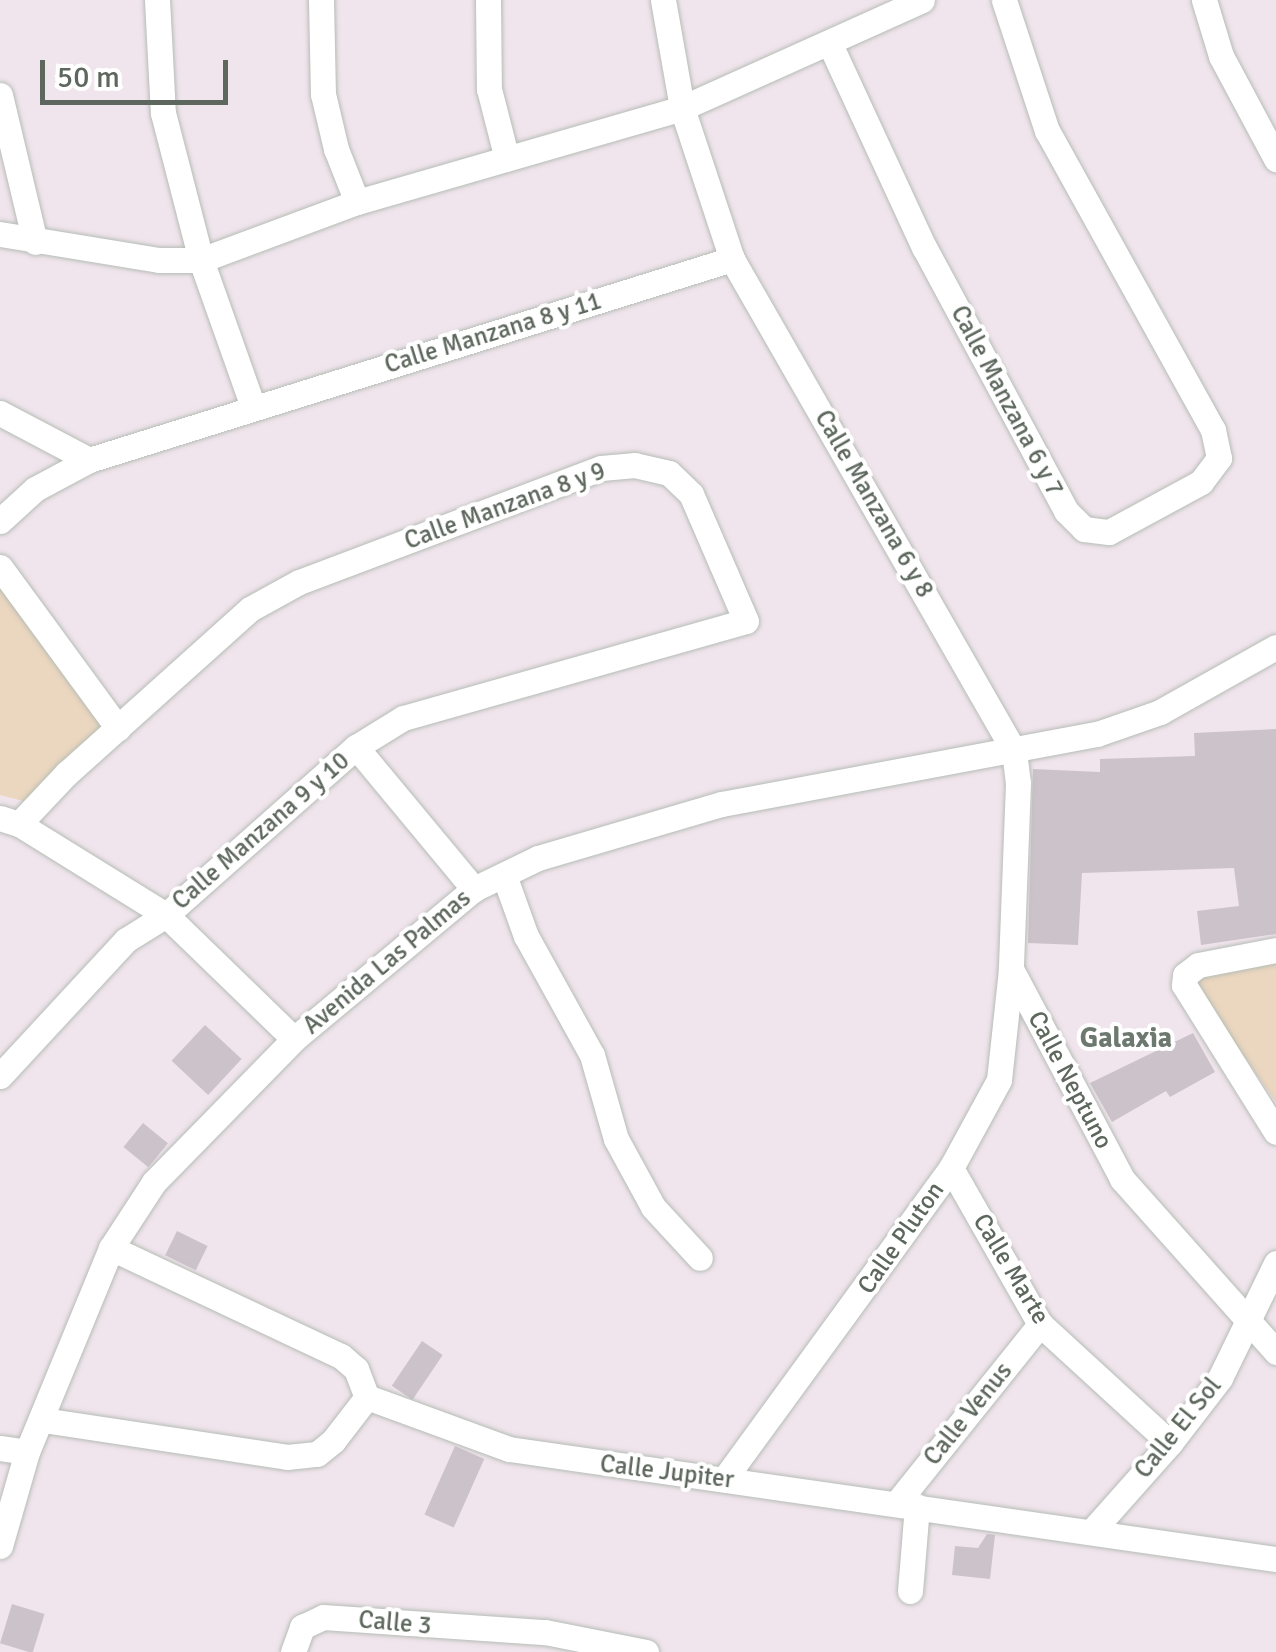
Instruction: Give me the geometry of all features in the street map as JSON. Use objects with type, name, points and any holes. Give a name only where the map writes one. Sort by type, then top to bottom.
[{"type":"street","points":[[157,0],[163,113],[200,260],[253,408]]},
{"type":"street","points":[[321,0],[323,94],[336,149],[356,202]]},
{"type":"street","points":[[488,0],[489,89],[507,158]]},
{"type":"street","name":"Calle Manzana 6 y 8","points":[[663,0],[682,108],[732,259],[1014,751]]},
{"type":"street","points":[[0,234],[159,260],[200,260],[356,202],[682,108],[830,44],[886,8],[922,0]]},
{"type":"street","name":"Calle Manzana 6 y 7","points":[[830,44],[924,248],[1066,511],[1084,529],[1110,532],[1201,482],[1219,458],[1213,430],[1046,131],[1004,0]]},
{"type":"street","points":[[1204,0],[1221,56],[1276,159]]},
{"type":"street","points":[[0,95],[34,242]]},
{"type":"street","name":"Calle Manzana 8 y 11","points":[[0,521],[35,490],[90,460],[732,259]]},
{"type":"street","points":[[0,413],[90,460]]},
{"type":"street","name":"Calle Manzana 8 y 9","points":[[118,728],[250,609],[299,582],[601,468],[635,465],[669,472],[690,494],[746,621],[403,718],[356,747]]},
{"type":"street","points":[[0,567],[118,728],[10,821],[166,915],[294,1039]]},
{"type":"street","name":"Avenida Las Palmas","points":[[0,1546],[27,1452],[111,1248],[154,1182],[294,1039],[474,889],[538,858],[722,804],[1097,734],[1160,712],[1276,647]]},
{"type":"street","points":[[356,747],[474,889]]},
{"type":"street","name":"Calle Manzana 9 y 10","points":[[0,1076],[126,940],[166,915],[356,747]]},
{"type":"street","points":[[1011,969],[1018,783],[1014,751]]},
{"type":"street","points":[[504,874],[526,936],[592,1055],[616,1139],[654,1207],[700,1258]]},
{"type":"street","points":[[1276,950],[1198,965],[1185,976],[1184,985],[1276,1132]]},
{"type":"street","name":"Calle Pluton","points":[[725,1478],[951,1168],[1000,1080],[1011,969]]},
{"type":"street","name":"Calle Neptuno","points":[[1011,969],[1122,1179],[1276,1352]]},
{"type":"street","name":"Calle Marte","points":[[951,1168],[1040,1324],[1170,1443]]},
{"type":"street","points":[[43,1420],[287,1457],[317,1454],[333,1442],[366,1398],[356,1369],[341,1356],[111,1248]]},
{"type":"street","name":"Calle El Sol","points":[[1092,1531],[1170,1443],[1220,1378],[1276,1263]]},
{"type":"street","name":"Calle Venus","points":[[907,1505],[1040,1324]]},
{"type":"street","name":"Calle Jupiter","points":[[366,1398],[509,1448],[562,1460],[725,1478],[1276,1559]]},
{"type":"street","points":[[0,1448],[27,1452]]},
{"type":"street","points":[[907,1505],[910,1591]]},
{"type":"street","name":"Calle 3","points":[[293,1652],[302,1627],[323,1617],[465,1641],[546,1632],[646,1652]]},
{"type":"shaded area","points":[[0,584],[109,730],[27,802],[0,795]]},
{"type":"shaded area","points":[[1276,962],[1276,1102],[1189,977]]},
{"type":"building","points":[[1276,729],[1276,934],[1201,945],[1197,911],[1239,906],[1234,868],[1082,873],[1078,945],[1028,943],[1033,769],[1100,772],[1100,759],[1195,756],[1194,733]]},
{"type":"building","points":[[205,1025],[242,1059],[208,1095],[172,1061]]},
{"type":"building","points":[[1193,1033],[1215,1072],[1170,1097],[1166,1091],[1112,1122],[1090,1083]]},
{"type":"building","points":[[143,1123],[168,1143],[148,1167],[123,1147]]},
{"type":"building","points":[[177,1231],[208,1246],[196,1270],[165,1255]]},
{"type":"building","points":[[422,1341],[443,1355],[413,1400],[392,1386]]},
{"type":"building","points":[[455,1446],[484,1459],[454,1528],[424,1515]]},
{"type":"building","points":[[987,1534],[995,1535],[990,1579],[952,1575],[955,1546],[978,1548]]},
{"type":"building","points":[[12,1604],[45,1614],[33,1652],[0,1643]]},
{"type":"district","name":"Galaxia","points":[[1126,1038]]}]
